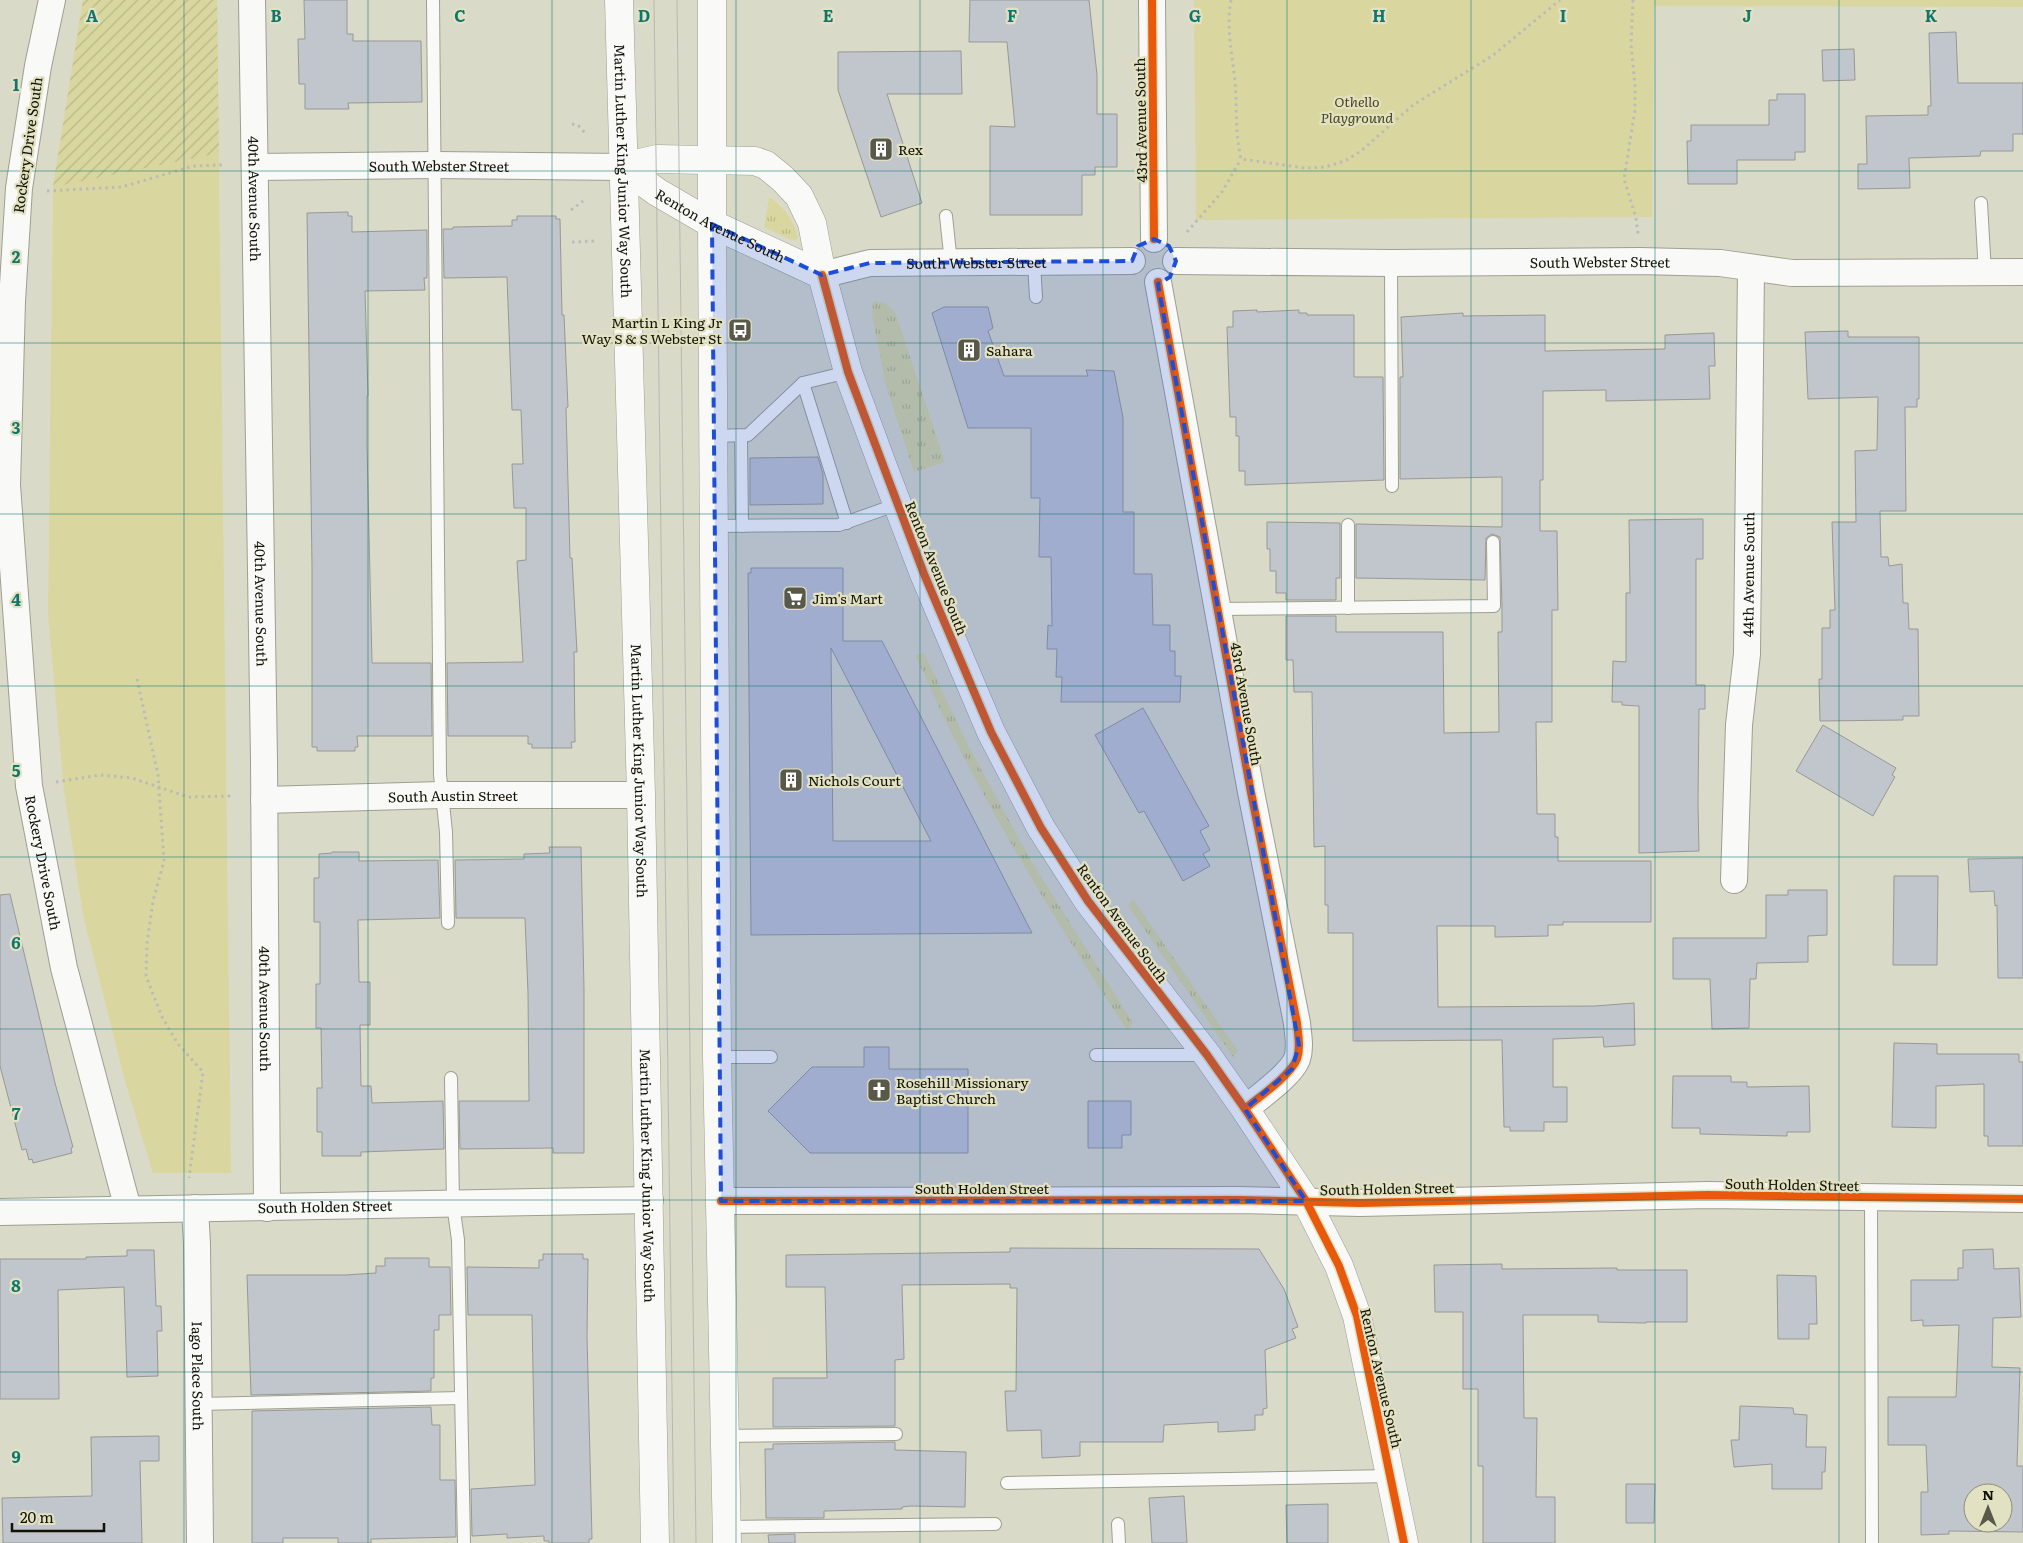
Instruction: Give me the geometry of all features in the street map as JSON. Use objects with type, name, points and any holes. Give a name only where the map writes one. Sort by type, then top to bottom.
[{"type":"main road","name":"Martin Luther King Junior Way South","points":[[619,0],[641,795],[656,1543]]},
{"type":"main road","points":[[712,0],[717,1057],[727,1535]]},
{"type":"main road","name":"Renton Avenue South","points":[[623,168],[657,159],[755,161],[766,165],[799,196],[812,223],[822,275],[848,372],[924,574],[991,732],[1041,828],[1088,901],[1207,1055],[1245,1109],[1306,1202],[1339,1266],[1357,1316],[1404,1543]]},
{"type":"main road","name":"Renton Avenue South","points":[[623,168],[657,192],[712,224],[822,275]]},
{"type":"street","name":"Rockery Drive South","points":[[52,0],[38,66],[19,188],[3,485],[29,786],[64,968],[128,1209]]},
{"type":"street","name":"40th Avenue South","points":[[252,0],[264,800],[267,1208]]},
{"type":"street","name":"43rd Avenue South","points":[[1152,0],[1154,239]]},
{"type":"street","name":"South Webster Street","points":[[255,167],[434,165],[623,168]]},
{"type":"street","points":[[1154,239],[1162,241],[1169,246],[1182,261],[1170,277],[1158,282],[1146,281],[1139,277],[1134,270],[1132,261],[1138,246],[1154,239]]},
{"type":"street","name":"South Webster Street","points":[[822,275],[870,263],[1132,261]]},
{"type":"street","name":"South Webster Street","points":[[1182,261],[1391,263],[1640,261],[1720,263],[1792,273],[2023,272]]},
{"type":"street","name":"44th Avenue South","points":[[1734,880],[1739,726],[1747,654],[1751,268]]},
{"type":"street","name":"43rd Avenue South","points":[[1158,282],[1251,792],[1297,1023],[1299,1044],[1297,1057],[1292,1069],[1245,1109]]},
{"type":"street","name":"South Austin Street","points":[[264,800],[441,795],[641,795]]},
{"type":"street","name":"South Holden Street","points":[[721,1202],[1360,1203],[1707,1195],[2023,1199]]},
{"type":"street","name":"South Holden Street","points":[[0,1212],[650,1200]]},
{"type":"street","name":"Iago Place South","points":[[195,1208],[200,1543]]},
{"type":"lane","points":[[433,0],[440,775],[446,832],[448,924]]},
{"type":"lane","points":[[1982,203],[1985,273]]},
{"type":"lane","points":[[946,216],[951,263]]},
{"type":"lane","points":[[1034,263],[1036,297]]},
{"type":"lane","points":[[1391,263],[1392,486]]},
{"type":"lane","points":[[713,436],[748,435],[803,383],[848,372]]},
{"type":"lane","points":[[803,383],[847,523]]},
{"type":"lane","points":[[741,436],[742,526]]},
{"type":"lane","points":[[714,526],[839,526],[898,504]]},
{"type":"lane","points":[[1348,526],[1348,608]]},
{"type":"lane","points":[[1217,609],[1494,606],[1493,542]]},
{"type":"lane","points":[[1096,1055],[1207,1055]]},
{"type":"lane","points":[[717,1057],[771,1057]]},
{"type":"lane","points":[[451,1078],[454,1204],[458,1240],[464,1543]]},
{"type":"lane","points":[[1871,1198],[1872,1543]]},
{"type":"lane","points":[[198,1404],[460,1398]]},
{"type":"lane","points":[[725,1436],[896,1434]]},
{"type":"lane","points":[[1008,1483],[1391,1476]]},
{"type":"lane","points":[[727,1535],[995,1524]]},
{"type":"lane","points":[[1118,1524],[1119,1543]]},
{"type":"path","points":[[1182,261],[1187,232],[1222,192],[1240,159],[1237,140],[1235,80],[1228,34],[1231,0]]},
{"type":"path","points":[[1240,159],[1305,168],[1325,168],[1345,161],[1361,150],[1413,105],[1492,56],[1560,0]]},
{"type":"path","points":[[1633,0],[1631,44],[1636,86],[1635,110],[1624,179],[1636,218],[1640,261]]},
{"type":"path","points":[[572,124],[578,125],[585,133]]},
{"type":"path","points":[[42,191],[122,188],[193,166],[223,165]]},
{"type":"path","points":[[571,210],[583,201]]},
{"type":"path","points":[[572,242],[602,241]]},
{"type":"path","points":[[137,679],[159,788],[164,861],[153,901],[147,944],[146,976],[162,1017],[178,1044],[203,1072],[189,1178]]},
{"type":"path","points":[[50,782],[100,775],[132,778],[188,797],[232,796]]},
{"type":"highlighted area","points":[[712,224],[822,275],[870,263],[1132,261],[1138,246],[1154,239],[1169,246],[1176,261],[1170,277],[1158,284],[1299,1045],[1292,1069],[1245,1109],[1306,1201],[721,1201]]},
{"type":"green space","points":[[83,0],[217,0],[231,1173],[153,1173],[125,1081],[83,915],[64,791],[48,614],[53,187]]},
{"type":"green space","points":[[83,0],[217,0],[219,153],[53,187]]},
{"type":"green space","name":"Othello Playground","points":[[1194,0],[2023,0],[2023,7],[1654,6],[1652,217],[1196,220]]},
{"type":"green space","points":[[769,198],[788,215],[798,237],[796,240],[789,239],[764,227]]},
{"type":"green space","points":[[873,301],[885,303],[895,312],[945,462],[914,472],[886,386],[872,315]]},
{"type":"green space","points":[[924,653],[968,745],[1030,859],[1133,1023],[1127,1030],[1039,891],[978,784],[947,725],[915,655]]},
{"type":"green space","points":[[1133,899],[1238,1051],[1233,1057],[1128,906]]},
{"type":"building","points":[[304,0],[347,0],[347,34],[353,34],[353,41],[421,41],[422,102],[348,103],[349,109],[305,109],[305,84],[299,84],[298,39],[305,39]]},
{"type":"building","points":[[970,0],[1089,0],[1097,75],[1097,114],[1117,114],[1117,167],[1095,167],[1095,175],[1082,175],[1082,215],[990,215],[990,126],[1015,127],[1007,42],[969,42]]},
{"type":"building","points":[[1956,32],[1958,83],[2023,83],[2023,134],[2013,134],[2013,151],[1981,151],[1980,156],[1909,158],[1910,188],[1858,189],[1858,164],[1867,164],[1866,116],[1928,115],[1928,106],[1931,106],[1929,33]]},
{"type":"building","points":[[1854,49],[1855,80],[1823,81],[1822,50]]},
{"type":"building","name":"Rex","points":[[961,51],[962,94],[887,94],[922,203],[881,217],[838,90],[838,52]]},
{"type":"building","points":[[1777,94],[1805,94],[1805,152],[1795,152],[1795,160],[1737,160],[1737,184],[1688,184],[1687,141],[1691,141],[1691,125],[1769,125],[1769,100],[1777,100]]},
{"type":"building","points":[[348,212],[348,216],[352,216],[352,232],[427,230],[427,278],[424,278],[425,290],[365,291],[372,663],[431,663],[432,736],[357,736],[358,747],[355,747],[355,751],[317,751],[317,747],[312,747],[312,565],[307,213]]},
{"type":"building","points":[[517,216],[556,216],[556,219],[560,219],[562,315],[564,315],[568,407],[566,408],[570,558],[572,558],[577,652],[574,652],[575,742],[571,742],[572,748],[532,748],[532,744],[528,744],[528,736],[448,736],[447,663],[523,662],[517,561],[526,560],[526,508],[514,508],[512,464],[523,464],[521,410],[512,410],[507,277],[444,278],[443,229],[453,229],[453,227],[512,226],[512,220],[517,220]]},
{"type":"building","points":[[944,307],[988,307],[993,328],[988,331],[1004,376],[1088,376],[1086,370],[1114,371],[1123,418],[1123,512],[1134,512],[1134,574],[1152,574],[1153,625],[1170,625],[1170,651],[1175,651],[1175,676],[1181,676],[1180,702],[1061,702],[1062,677],[1056,677],[1057,649],[1047,649],[1048,625],[1052,626],[1051,557],[1039,557],[1040,498],[1031,498],[1031,428],[968,428],[932,313]]},
{"type":"building","points":[[1257,310],[1257,312],[1299,310],[1299,313],[1307,313],[1307,315],[1354,315],[1354,377],[1383,377],[1384,480],[1245,485],[1245,471],[1239,471],[1239,436],[1236,436],[1236,417],[1230,417],[1227,327],[1233,327],[1233,311]]},
{"type":"building","points":[[1463,313],[1463,316],[1545,315],[1545,351],[1665,349],[1665,335],[1714,333],[1715,366],[1709,366],[1710,399],[1606,401],[1606,390],[1543,391],[1543,480],[1540,480],[1540,531],[1557,531],[1558,610],[1552,610],[1552,722],[1536,722],[1537,814],[1555,814],[1555,837],[1558,837],[1558,861],[1651,861],[1651,922],[1563,922],[1563,925],[1548,925],[1548,936],[1495,937],[1495,926],[1437,926],[1438,1007],[1595,1006],[1634,1003],[1635,1045],[1604,1047],[1603,1037],[1553,1039],[1553,1087],[1567,1087],[1567,1122],[1544,1122],[1544,1131],[1510,1131],[1510,1127],[1504,1127],[1502,1040],[1353,1041],[1353,933],[1328,933],[1328,905],[1325,905],[1325,846],[1314,847],[1312,692],[1294,692],[1293,660],[1286,660],[1286,616],[1336,616],[1336,632],[1443,632],[1444,733],[1499,732],[1498,632],[1502,632],[1500,537],[1492,534],[1486,538],[1485,580],[1356,578],[1356,524],[1502,527],[1502,477],[1400,479],[1400,377],[1403,377],[1401,317]]},
{"type":"building","points":[[1848,331],[1848,337],[1919,337],[1919,399],[1917,399],[1917,407],[1905,407],[1906,511],[1880,511],[1881,557],[1888,557],[1889,566],[1902,564],[1903,603],[1908,603],[1909,629],[1918,629],[1919,716],[1903,716],[1903,720],[1820,721],[1819,679],[1822,679],[1822,628],[1830,628],[1830,610],[1835,610],[1832,522],[1856,522],[1855,451],[1877,450],[1878,397],[1808,399],[1805,332]]},
{"type":"building","points":[[818,457],[823,474],[823,504],[750,505],[750,458]]},
{"type":"building","points":[[1703,519],[1703,559],[1696,559],[1696,685],[1705,685],[1705,709],[1699,709],[1699,851],[1639,853],[1639,706],[1622,705],[1622,702],[1612,702],[1613,661],[1626,662],[1626,593],[1630,593],[1629,520]]},
{"type":"building","points":[[1267,522],[1340,523],[1340,578],[1336,578],[1336,600],[1286,600],[1286,593],[1276,593],[1276,571],[1270,571],[1270,549],[1267,549]]},
{"type":"building","name":"Nichols Court","points":[[751,568],[843,568],[843,641],[882,641],[1032,933],[751,935],[748,573],[751,573]],"holes":[[[831,648],[931,841],[833,841]]]},
{"type":"building","points":[[1143,708],[1209,826],[1200,831],[1210,850],[1203,854],[1210,866],[1183,881],[1144,811],[1139,813],[1095,735]]},
{"type":"building","points":[[1823,725],[1896,768],[1892,775],[1895,777],[1873,816],[1796,771]]},
{"type":"building","points":[[549,847],[581,847],[584,989],[584,1153],[553,1153],[553,1148],[460,1149],[459,1101],[529,1101],[528,993],[525,918],[456,918],[455,860],[524,859],[524,854],[550,853]]},
{"type":"building","points":[[359,852],[359,861],[438,860],[440,918],[358,920],[359,982],[370,982],[370,1025],[360,1025],[361,1086],[371,1086],[372,1103],[443,1101],[444,1149],[361,1152],[361,1156],[322,1156],[322,1132],[317,1132],[317,1088],[322,1088],[321,1028],[316,1028],[316,984],[320,984],[320,922],[314,922],[314,878],[319,878],[319,854]]},
{"type":"building","points":[[2023,858],[2023,978],[1998,978],[1997,905],[1995,906],[1994,891],[1970,892],[1968,859]]},
{"type":"building","points":[[1894,876],[1938,876],[1937,965],[1893,965]]},
{"type":"building","points":[[1788,890],[1827,890],[1827,935],[1808,936],[1808,962],[1757,963],[1756,979],[1750,979],[1749,1028],[1712,1029],[1710,979],[1673,979],[1673,938],[1766,938],[1766,895],[1788,895]]},
{"type":"building","points":[[10,894],[55,1083],[73,1147],[71,1148],[72,1153],[33,1163],[32,1159],[29,1160],[26,1149],[22,1150],[0,1066],[0,895]]},
{"type":"building","points":[[1894,1043],[1937,1044],[1937,1054],[2019,1054],[2019,1062],[2023,1062],[2023,1146],[1988,1146],[1988,1136],[1984,1136],[1984,1084],[1936,1086],[1936,1128],[1892,1127]]},
{"type":"building","name":"Rosehill Missionary Baptist Church","points":[[864,1047],[889,1047],[889,1069],[968,1069],[968,1153],[810,1153],[768,1111],[812,1067],[864,1067]]},
{"type":"building","points":[[1673,1076],[1731,1076],[1731,1082],[1747,1082],[1747,1087],[1809,1086],[1810,1132],[1787,1132],[1787,1136],[1700,1134],[1700,1128],[1672,1128]]},
{"type":"building","points":[[1088,1101],[1131,1101],[1131,1135],[1122,1135],[1122,1148],[1088,1148]]},
{"type":"building","points":[[1010,1248],[1259,1249],[1284,1289],[1298,1327],[1292,1329],[1296,1338],[1265,1350],[1267,1408],[1263,1409],[1263,1415],[1255,1415],[1255,1430],[1218,1432],[1218,1422],[1164,1425],[1163,1442],[1080,1442],[1080,1456],[1042,1458],[1041,1430],[1007,1431],[1005,1391],[1016,1391],[1017,1288],[1010,1288],[1010,1284],[902,1285],[904,1359],[895,1360],[895,1426],[773,1427],[773,1378],[827,1378],[825,1287],[786,1287],[786,1255],[1010,1252]]},
{"type":"building","points":[[1993,1249],[1994,1269],[2019,1268],[2021,1317],[1993,1318],[1992,1367],[2020,1368],[2017,1466],[2023,1466],[2023,1532],[2013,1532],[2013,1483],[1963,1483],[1963,1531],[1949,1531],[1949,1534],[1921,1535],[1921,1492],[1928,1492],[1926,1445],[1888,1445],[1888,1397],[1956,1397],[1959,1325],[1923,1326],[1923,1320],[1911,1321],[1911,1280],[1958,1280],[1958,1268],[1963,1268],[1963,1250]]},
{"type":"building","points":[[127,1250],[154,1250],[156,1306],[161,1306],[162,1331],[157,1331],[158,1376],[127,1377],[124,1287],[58,1290],[59,1399],[0,1399],[0,1259],[86,1259],[86,1257],[127,1256]]},
{"type":"building","points":[[543,1254],[583,1254],[583,1259],[588,1259],[587,1336],[592,1539],[589,1539],[589,1543],[549,1543],[549,1541],[544,1541],[544,1536],[507,1538],[507,1534],[472,1536],[471,1489],[535,1485],[532,1315],[468,1315],[467,1267],[539,1268],[539,1260],[543,1260]]},
{"type":"building","points":[[385,1258],[429,1258],[429,1267],[450,1267],[451,1315],[439,1315],[439,1330],[434,1330],[434,1378],[431,1378],[431,1391],[251,1395],[247,1275],[345,1275],[376,1273],[376,1266],[385,1266]]},
{"type":"building","points":[[1502,1264],[1502,1269],[1617,1268],[1617,1270],[1687,1270],[1687,1322],[1598,1322],[1598,1315],[1523,1315],[1524,1418],[1537,1418],[1536,1497],[1555,1497],[1555,1543],[1483,1543],[1483,1466],[1478,1466],[1478,1389],[1463,1389],[1463,1312],[1435,1312],[1434,1265]]},
{"type":"building","points":[[1777,1275],[1816,1276],[1817,1324],[1809,1324],[1809,1339],[1778,1339]]},
{"type":"building","points":[[1740,1406],[1793,1408],[1794,1414],[1807,1415],[1806,1447],[1826,1447],[1825,1472],[1822,1472],[1822,1489],[1772,1489],[1772,1464],[1734,1467],[1731,1440],[1739,1440]]},
{"type":"building","points":[[431,1407],[432,1425],[440,1425],[440,1480],[455,1480],[456,1537],[371,1539],[371,1543],[338,1543],[338,1538],[283,1538],[283,1543],[252,1543],[252,1411]]},
{"type":"building","points":[[159,1436],[159,1461],[140,1461],[142,1543],[3,1543],[2,1498],[92,1496],[91,1437]]},
{"type":"building","points":[[895,1442],[895,1450],[966,1452],[965,1507],[910,1506],[902,1507],[902,1509],[824,1511],[824,1518],[766,1518],[765,1449],[773,1449],[773,1444]]},
{"type":"building","points":[[1626,1484],[1655,1484],[1654,1523],[1626,1523]]},
{"type":"building","points":[[1184,1496],[1187,1543],[1152,1543],[1149,1498]]},
{"type":"building","points":[[1328,1504],[1328,1543],[1287,1543],[1286,1505]]},
{"type":"building","points":[[795,1534],[795,1543],[769,1543],[768,1535]]},
{"type":"tram line","points":[[654,0],[674,1543]]},
{"type":"tram line","points":[[677,0],[696,1543]]},
{"type":"cycle path","points":[[1152,0],[1154,239]]},
{"type":"cycle path","points":[[822,275],[848,372],[924,574],[991,732],[1041,828],[1088,901],[1207,1055],[1245,1109],[1306,1201],[1339,1266],[1357,1316],[1404,1543]]},
{"type":"cycle path","points":[[1158,282],[1251,792],[1297,1023],[1299,1046],[1297,1059],[1281,1079],[1245,1109]]},
{"type":"cycle path","points":[[721,1201],[1238,1200],[1360,1203],[1707,1195],[2023,1199]]},
{"type":"place","name":"Rex","points":[[881,149]]},
{"type":"place","name":"Martin L King Jr Way S & S Webster St","points":[[740,330]]},
{"type":"place","name":"Sahara","points":[[969,350]]},
{"type":"place","name":"Jim's Mart","points":[[795,598]]},
{"type":"place","name":"Nichols Court","points":[[791,780]]},
{"type":"place","name":"Rosehill Missionary Baptist Church","points":[[879,1090]]}]
